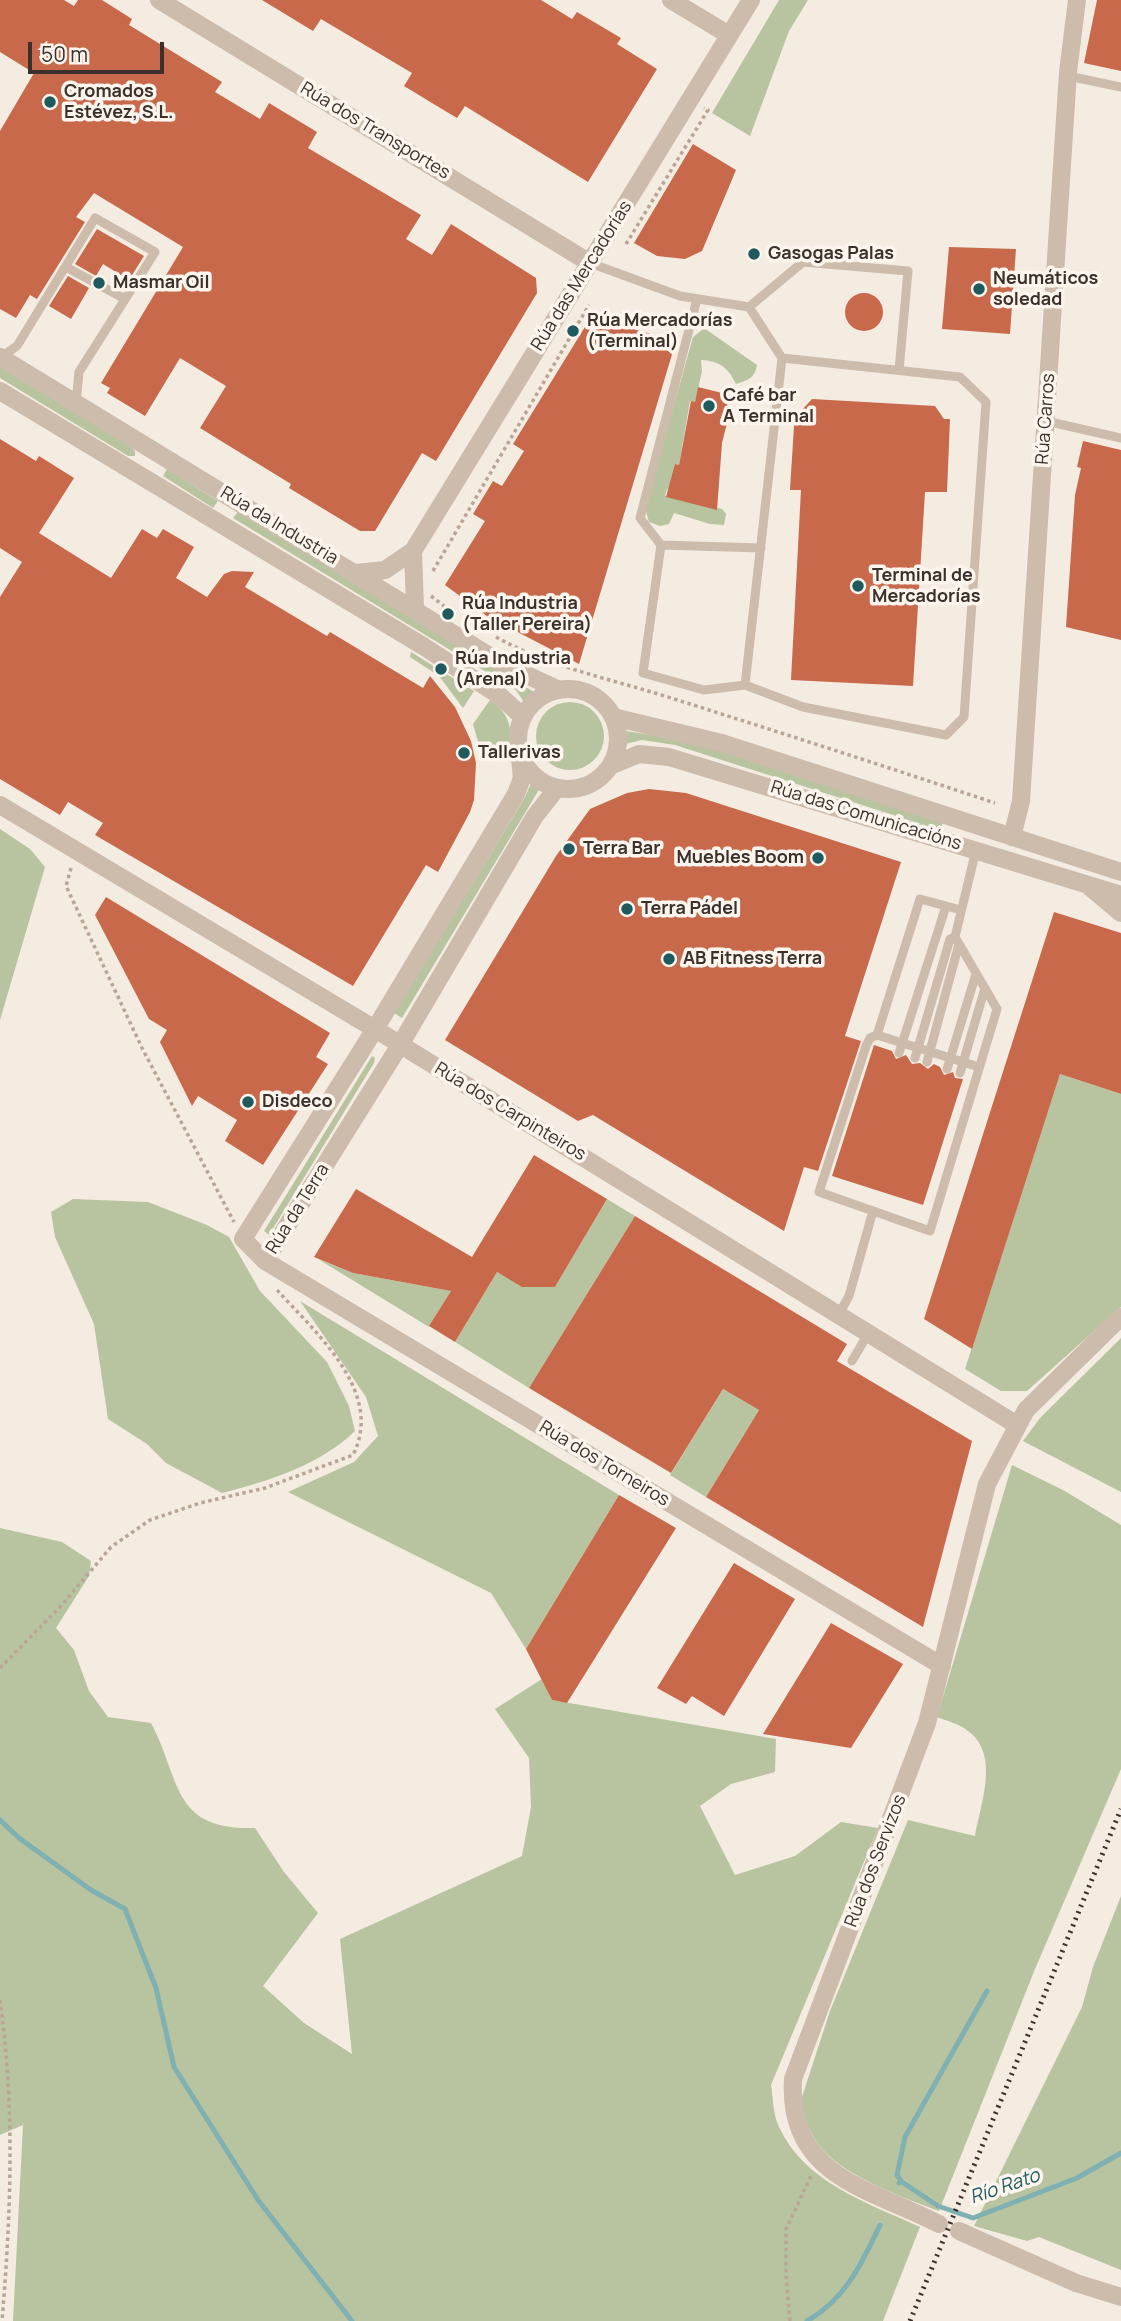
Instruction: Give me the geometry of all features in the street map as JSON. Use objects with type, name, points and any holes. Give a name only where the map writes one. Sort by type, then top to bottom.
[{"type":"street","name":"Rúa dos Transportes","points":[[159,0],[590,262]]},
{"type":"street","points":[[671,0],[729,35]]},
{"type":"street","name":"Rúa das Mercadorías","points":[[356,573],[385,570],[413,551],[751,0]]},
{"type":"street","name":"Rúa Carros","points":[[1012,837],[1021,801],[1068,76],[1077,0]]},
{"type":"street","name":"Rúa da Industria","points":[[0,357],[415,608],[501,663],[559,690]]},
{"type":"street","name":"Rúa da Industria","points":[[0,391],[423,646],[500,696],[523,717]]},
{"type":"street","points":[[138,474],[154,450]]},
{"type":"street","points":[[217,522],[232,497]]},
{"type":"street","points":[[413,551],[415,608]]},
{"type":"street","points":[[557,788],[532,774],[519,749],[523,717],[544,695],[559,690]]},
{"type":"street","name":"Rúa das Comunicacións","points":[[559,690],[590,694],[613,717],[722,743],[1121,872]]},
{"type":"street","points":[[610,766],[617,742],[613,717]]},
{"type":"street","name":"Rúa da Terra","points":[[519,749],[522,778],[516,794],[375,1029],[243,1239],[265,1261],[400,1045],[535,816],[557,788]]},
{"type":"street","name":"Rúa das Comunicacións","points":[[557,788],[577,788],[587,784],[596,780],[610,766],[639,754],[669,757],[1121,895]]},
{"type":"street","name":"Rúa dos Carpinteiros","points":[[0,805],[375,1029],[1017,1425]]},
{"type":"street","points":[[1072,857],[1121,858]]},
{"type":"street","points":[[1088,885],[1121,913]]},
{"type":"street","name":"Rúa dos Torneiros","points":[[265,1261],[942,1666]]},
{"type":"street","name":"Rúa dos Servizos","points":[[939,2224],[830,2171],[807,2148],[795,2125],[792,2105],[793,2079],[805,2041],[913,1765],[942,1666],[988,1484],[1026,1410],[1121,1317]]},
{"type":"street","points":[[959,2231],[1076,2283],[1121,2297]]},
{"type":"lane","points":[[1068,76],[1121,87]]},
{"type":"lane","points":[[0,357],[18,346],[95,218],[155,252],[79,372],[76,403]]},
{"type":"lane","points":[[590,262],[680,296],[749,307],[782,358],[745,685]]},
{"type":"lane","points":[[749,307],[803,262],[908,271],[899,370]]},
{"type":"lane","points":[[66,267],[125,299]]},
{"type":"lane","points":[[697,299],[640,518],[660,545],[643,673],[704,690],[745,685],[803,707],[946,735],[964,717],[986,402],[960,377],[782,358]]},
{"type":"lane","points":[[1046,421],[1121,438]]},
{"type":"lane","points":[[660,545],[761,548]]},
{"type":"lane","points":[[928,1057],[976,850]]},
{"type":"lane","points":[[916,1053],[950,939],[957,941],[998,1009],[929,1231],[819,1192],[866,1046],[870,1038],[877,1035],[920,899],[961,910]]},
{"type":"lane","points":[[901,1049],[946,906]]},
{"type":"lane","points":[[947,1069],[976,974]]},
{"type":"lane","points":[[960,1073],[985,988]]},
{"type":"lane","points":[[877,1035],[901,1049],[928,1057],[950,1058],[979,1068]]},
{"type":"lane","points":[[839,1314],[849,1296],[873,1211]]},
{"type":"lane","points":[[852,1361],[869,1332]]},
{"type":"path","points":[[626,244],[708,110],[690,100]]},
{"type":"path","points":[[76,851],[66,886],[142,1048],[243,1239]]},
{"type":"path","points":[[0,1668],[53,1615],[111,1547],[150,1520],[200,1503],[265,1488],[353,1455],[362,1438],[362,1421],[346,1369],[277,1289],[268,1274],[265,1261]]},
{"type":"path","points":[[0,2000],[10,2067],[9,2239],[2,2321]]},
{"type":"path","points":[[790,2321],[786,2229],[819,2160]]},
{"type":"green space","points":[[779,0],[808,0],[789,31],[750,136],[712,113]]},
{"type":"green space","points":[[704,328],[757,365],[750,378],[736,384],[722,366],[701,360],[702,371],[695,402],[690,401],[679,465],[675,464],[672,488],[667,489],[665,496],[722,509],[726,514],[724,525],[710,524],[674,513],[669,524],[660,526],[649,522],[645,508],[693,337]]},
{"type":"green space","points":[[0,367],[130,446],[135,451],[135,456],[128,456],[0,378]]},
{"type":"green space","points":[[167,469],[218,501],[213,508],[163,476]]},
{"type":"green space","points":[[238,512],[534,692],[524,702],[516,690],[233,518]]},
{"type":"green space","points":[[411,652],[474,691],[463,708],[439,676],[410,657]]},
{"type":"green space","points":[[490,700],[501,709],[508,720],[511,748],[482,755],[473,724]]},
{"type":"green space","points":[[577,702],[598,717],[604,729],[602,749],[594,760],[577,770],[563,770],[546,760],[538,749],[536,729],[546,712],[557,704]]},
{"type":"green space","points":[[626,731],[746,758],[943,823],[940,830],[675,745],[642,740],[625,744]]},
{"type":"green space","points":[[532,781],[540,788],[402,1018],[394,1013],[525,797]]},
{"type":"green space","points":[[0,829],[30,849],[45,867],[0,1020]]},
{"type":"green space","points":[[372,1056],[375,1058],[374,1063],[269,1235],[264,1231]]},
{"type":"green space","points":[[1060,1074],[1121,1094],[1121,1307],[1027,1391],[1001,1391],[965,1369]]},
{"type":"green space","points":[[73,1199],[148,1202],[207,1225],[229,1237],[260,1291],[327,1362],[349,1406],[355,1431],[326,1453],[293,1470],[222,1493],[166,1463],[147,1444],[108,1419],[94,1324],[55,1237],[51,1212]]},
{"type":"green space","points":[[607,1199],[635,1216],[529,1388],[455,1342],[497,1272],[523,1287],[555,1287]]},
{"type":"green space","points":[[318,1259],[353,1273],[451,1291],[429,1327]]},
{"type":"green space","points":[[300,1301],[619,1495],[526,1649],[491,1593],[288,1492],[354,1462],[378,1436],[366,1397]]},
{"type":"green space","points":[[1121,1338],[1121,1492],[1023,1441],[1040,1418]]},
{"type":"green space","points":[[723,1389],[759,1410],[706,1497],[670,1475]]},
{"type":"green space","points":[[1012,1465],[1063,1490],[1121,1525],[1121,1769],[1035,1969],[939,2211],[878,2186],[834,2160],[816,2140],[799,2106],[830,2011],[908,1820],[975,1836],[986,1780],[983,1752],[978,1741],[968,1731],[937,1717]]},
{"type":"green space","points":[[0,1528],[62,1542],[91,1561],[89,1576],[56,1628],[74,1650],[89,1691],[108,1717],[151,1723],[175,1782],[193,1811],[208,1821],[228,1827],[255,1828],[284,1872],[318,1913],[263,1986],[304,2023],[352,2054],[340,1939],[522,1856],[531,1807],[529,1758],[495,1709],[542,1679],[552,1700],[776,1739],[775,1772],[731,1784],[700,1806],[735,1875],[795,1856],[841,1822],[878,1828],[771,2085],[774,2112],[779,2127],[790,2146],[805,2163],[821,2177],[859,2200],[920,2227],[883,2321],[13,2321],[23,2125],[0,2135]]},
{"type":"green space","points":[[1121,1896],[1121,2270],[1039,2237],[1027,2241],[974,2226],[1082,2007],[1093,1967]]},
{"type":"building","points":[[0,0],[64,0],[74,6],[78,0],[102,0],[132,19],[129,25],[222,82],[215,92],[260,119],[269,103],[317,132],[308,148],[421,215],[406,239],[432,255],[451,224],[536,278],[537,293],[436,461],[422,453],[375,531],[360,531],[289,488],[291,484],[200,428],[226,386],[180,358],[145,416],[107,393],[110,388],[101,383],[183,247],[94,193],[76,217],[85,222],[37,299],[30,295],[16,318],[0,309],[0,131],[34,73],[0,52]]},
{"type":"building","points":[[262,0],[541,0],[572,19],[577,12],[621,38],[617,44],[657,69],[588,182],[465,106],[457,118],[404,86],[412,73],[321,19],[313,31]]},
{"type":"building","points":[[1097,0],[1121,0],[1121,71],[1084,63]]},
{"type":"building","points":[[693,144],[736,170],[702,251],[685,259],[657,256],[634,243]]},
{"type":"building","points":[[97,229],[144,256],[129,280],[103,264],[96,276],[75,264]]},
{"type":"building","name":"Neumáticos soledad","points":[[949,247],[1016,249],[1010,334],[942,329]]},
{"type":"building","points":[[68,276],[89,288],[71,319],[49,306]]},
{"type":"building","points":[[864,293],[878,298],[883,312],[878,326],[864,331],[850,326],[845,312],[850,298]]},
{"type":"building","points":[[591,317],[658,336],[670,343],[673,351],[579,664],[487,616],[445,585],[485,521],[473,514],[493,481],[502,486],[524,451],[513,444]]},
{"type":"building","points":[[698,387],[730,395],[726,410],[730,411],[722,443],[717,510],[666,497],[675,464],[679,465],[691,401],[695,402]]},
{"type":"building","name":"Terminal de Mercadorías","points":[[812,399],[935,406],[944,419],[950,419],[947,492],[925,492],[913,686],[791,680],[801,490],[790,490],[795,410],[801,411]]},
{"type":"building","points":[[0,439],[36,461],[39,456],[74,478],[39,533],[111,578],[142,529],[157,538],[163,529],[194,547],[176,578],[207,597],[224,574],[232,571],[254,572],[245,587],[327,636],[330,632],[423,688],[430,676],[455,707],[471,741],[476,763],[474,800],[470,812],[438,872],[426,865],[353,986],[95,835],[103,823],[68,802],[60,815],[0,779],[0,597],[22,562],[0,548]]},
{"type":"building","points":[[1083,441],[1121,450],[1121,640],[1066,627],[1075,495],[1081,468],[1077,467]]},
{"type":"building","points":[[649,789],[686,793],[901,862],[845,1036],[861,1041],[818,1171],[804,1167],[784,1231],[593,1115],[578,1121],[445,1040],[556,856],[590,809],[627,793]]},
{"type":"building","points":[[106,897],[330,1033],[316,1057],[328,1064],[263,1165],[225,1141],[237,1120],[198,1096],[192,1106],[160,1042],[167,1030],[149,1019],[95,915]]},
{"type":"building","points":[[1054,912],[1121,933],[1121,1094],[1060,1074],[972,1349],[924,1319]]},
{"type":"building","points":[[874,1045],[892,1051],[896,1059],[906,1055],[912,1064],[920,1063],[928,1069],[934,1064],[940,1067],[944,1075],[953,1072],[955,1078],[963,1079],[923,1205],[832,1176]]},
{"type":"building","points":[[534,1155],[607,1199],[555,1287],[522,1287],[497,1272],[455,1342],[429,1326],[451,1291],[353,1273],[314,1257],[356,1189],[472,1257]]},
{"type":"building","points":[[635,1216],[847,1344],[837,1361],[972,1441],[923,1627],[706,1497],[759,1410],[723,1389],[671,1473],[529,1388]]},
{"type":"building","points":[[619,1495],[676,1528],[567,1703],[552,1700],[526,1649]]},
{"type":"building","points":[[734,1563],[795,1599],[724,1716],[692,1696],[686,1704],[657,1688]]},
{"type":"building","points":[[831,1623],[903,1664],[851,1748],[763,1734]]},
{"type":"waterway","points":[[0,1820],[19,1838],[91,1890],[125,1909],[156,1988],[174,2067],[258,2200],[352,2321]]},
{"type":"waterway","points":[[902,2182],[897,2175],[905,2137],[987,1991]]},
{"type":"waterway","name":"Río Rato","points":[[899,2183],[902,2182],[938,2206],[973,2218],[1077,2178],[1121,2153]]},
{"type":"waterway","name":"Río Rato","points":[[807,2321],[821,2312],[842,2291],[859,2266],[880,2225]]},
{"type":"railway","points":[[910,2321],[1121,1809]]},
{"type":"place","name":"Cromados Estévez, S.L.","points":[[50,102]]},
{"type":"place","name":"Gasogas Palas","points":[[754,254]]},
{"type":"place","name":"Masmar Oil","points":[[99,283]]},
{"type":"place","name":"Neumáticos soledad","points":[[979,289]]},
{"type":"place","name":"Rúa Mercadorías (Terminal)","points":[[573,331]]},
{"type":"place","name":"Café bar A Terminal","points":[[709,406]]},
{"type":"place","name":"Terminal de Mercadorías","points":[[858,586]]},
{"type":"place","name":"Rúa Industria (Taller Pereira)","points":[[448,614]]},
{"type":"place","name":"Rúa Industria (Arenal)","points":[[441,669]]},
{"type":"place","name":"Tallerivas","points":[[464,753]]},
{"type":"place","name":"Terra Bar","points":[[569,849]]},
{"type":"place","name":"Muebles Boom","points":[[818,858]]},
{"type":"place","name":"Terra Pádel","points":[[627,909]]},
{"type":"place","name":"AB Fitness Terra","points":[[669,959]]},
{"type":"place","name":"Disdeco","points":[[248,1102]]}]
